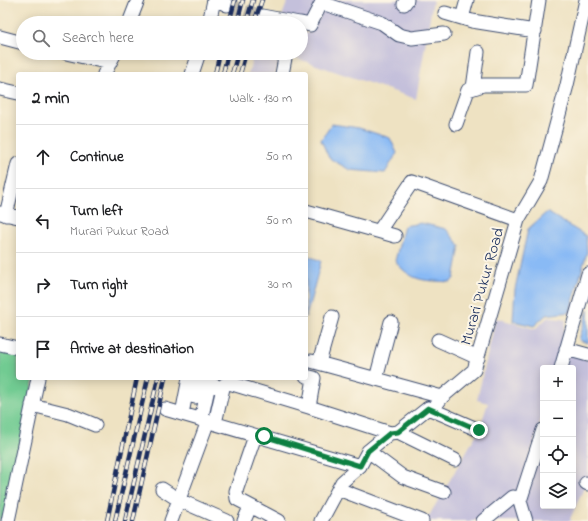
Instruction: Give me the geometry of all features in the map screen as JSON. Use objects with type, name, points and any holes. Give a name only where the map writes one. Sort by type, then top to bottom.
[{"type":"street","points":[[132,16],[138,0]]},
{"type":"street","points":[[462,18],[467,0]]},
{"type":"street","points":[[456,124],[468,90],[483,85],[526,85],[539,0]]},
{"type":"street","name":"Murari Pukur Road","points":[[323,520],[342,482],[360,466],[368,451],[428,408],[433,409],[442,397],[474,370],[518,220],[541,181],[567,85],[586,0]]},
{"type":"street","points":[[308,25],[310,25],[323,1],[382,23],[399,35],[412,38],[444,34]]},
{"type":"street","points":[[212,16],[219,2]]},
{"type":"street","points":[[445,13],[462,18],[535,31]]},
{"type":"street","points":[[0,37],[16,41]]},
{"type":"street","points":[[473,88],[478,52]]},
{"type":"street","points":[[97,60],[110,63]]},
{"type":"street","points":[[193,72],[197,60]]},
{"type":"street","points":[[282,72],[285,60]]},
{"type":"street","points":[[0,89],[16,93]]},
{"type":"street","points":[[8,215],[16,174]]},
{"type":"street","points":[[379,232],[412,182],[518,220]]},
{"type":"street","points":[[308,212],[395,236]]},
{"type":"street","points":[[562,365],[588,274]]},
{"type":"street","points":[[332,317],[315,362],[442,397]]},
{"type":"street","points":[[376,379],[391,322]]},
{"type":"street","points":[[438,340],[478,358]]},
{"type":"street","points":[[0,344],[16,348]]},
{"type":"street","points":[[566,349],[588,356]]},
{"type":"street","points":[[308,376],[314,378],[309,407]]},
{"type":"street","points":[[8,521],[38,380]]},
{"type":"street","points":[[182,414],[189,380]]},
{"type":"street","points":[[186,395],[195,397],[198,383],[209,381],[223,388]]},
{"type":"street","points":[[208,421],[209,381]]},
{"type":"street","points":[[171,521],[208,421],[225,384],[229,383],[394,433],[455,460]]},
{"type":"street","points":[[32,406],[68,414],[95,425]]},
{"type":"street","points":[[428,408],[479,430]]},
{"type":"street","points":[[165,409],[255,436],[264,436],[360,466]]},
{"type":"street","points":[[255,436],[236,491],[237,499],[278,521]]},
{"type":"street","points":[[526,521],[520,501],[541,437]]},
{"type":"street","points":[[368,451],[403,477],[444,492]]},
{"type":"street","points":[[338,489],[422,521]]},
{"type":"street","points":[[162,490],[179,500],[227,521]]},
{"type":"street","points":[[483,521],[512,497],[521,498]]},
{"type":"street","points":[[244,521],[250,507]]},
{"type":"shaded area","points":[[288,0],[320,0],[308,21],[308,16],[282,16]]},
{"type":"shaded area","points":[[329,0],[433,0],[416,99],[302,60],[308,60],[308,33],[311,33]]},
{"type":"shaded area","points":[[252,60],[279,60],[276,72],[249,72]]},
{"type":"shaded area","points":[[548,317],[566,320],[557,365],[540,365],[540,422],[520,488],[474,521],[426,521],[479,430],[488,403],[477,400],[496,318],[535,329]]},
{"type":"shaded area","points":[[568,353],[588,360],[588,479],[576,506],[576,365],[565,365]]},
{"type":"shaded area","points":[[540,447],[540,509],[574,509],[570,519],[572,521],[530,521],[524,502]]},
{"type":"shaded area","points":[[512,500],[521,521],[488,521]]},
{"type":"green space","points":[[0,351],[16,355],[16,380],[34,380],[4,521],[0,521]]},
{"type":"water","points":[[332,124],[359,128],[390,138],[397,153],[385,173],[350,170],[329,158],[321,140]]},
{"type":"water","points":[[547,212],[586,236],[587,252],[570,312],[546,315],[534,326],[513,321],[515,289],[528,229]]},
{"type":"water","points":[[421,223],[446,229],[460,246],[454,278],[451,282],[426,280],[414,277],[401,268],[395,261],[404,226]]},
{"type":"water","points":[[308,256],[321,261],[308,310]]},
{"type":"water","points":[[588,310],[588,343],[579,340]]},
{"type":"tunnel","points":[[227,5],[262,16]]},
{"type":"railway","points":[[231,16],[235,0]]},
{"type":"railway","points":[[239,16],[243,0]]},
{"type":"railway","points":[[248,16],[253,0]]},
{"type":"railway","points":[[256,16],[262,0]]},
{"type":"railway","points":[[215,72],[218,60]]},
{"type":"railway","points":[[223,72],[226,60]]},
{"type":"railway","points":[[233,72],[236,60]]},
{"type":"railway","points":[[241,72],[244,60]]},
{"type":"railway","points":[[107,521],[137,380]]},
{"type":"railway","points":[[115,521],[148,380]]},
{"type":"railway","points":[[125,521],[158,380]]},
{"type":"railway","points":[[133,521],[165,380]]},
{"type":"route","points":[[264,436],[360,466],[368,451],[390,433],[398,432],[428,408],[479,430]]}]
